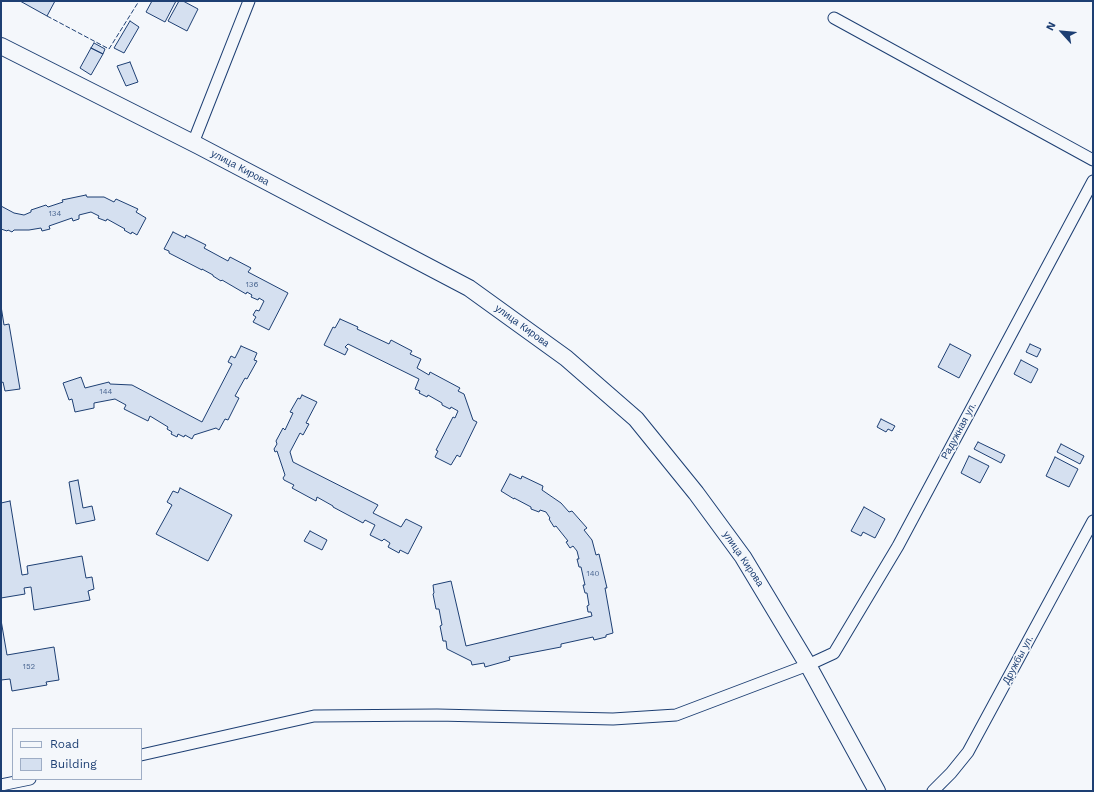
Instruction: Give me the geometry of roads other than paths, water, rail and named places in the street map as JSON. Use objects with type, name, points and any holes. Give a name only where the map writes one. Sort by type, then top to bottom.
[{"type":"main road","name":"улица Кирова","points":[[1,46],[193,143],[469,288],[566,358],[636,420],[696,493],[743,557],[808,665],[877,791]]},
{"type":"street","points":[[193,143],[249,1]]},
{"type":"street","points":[[834,18],[1093,160]]},
{"type":"street","name":"Радужная ул.","points":[[142,755],[314,716],[437,715],[613,719],[676,715],[808,665],[834,653],[898,546],[1093,181]]},
{"type":"street","name":"Дружбы ул.","points":[[933,791],[951,773],[968,752],[1093,521]]},
{"type":"street","points":[[1,786],[26,780]]}]
